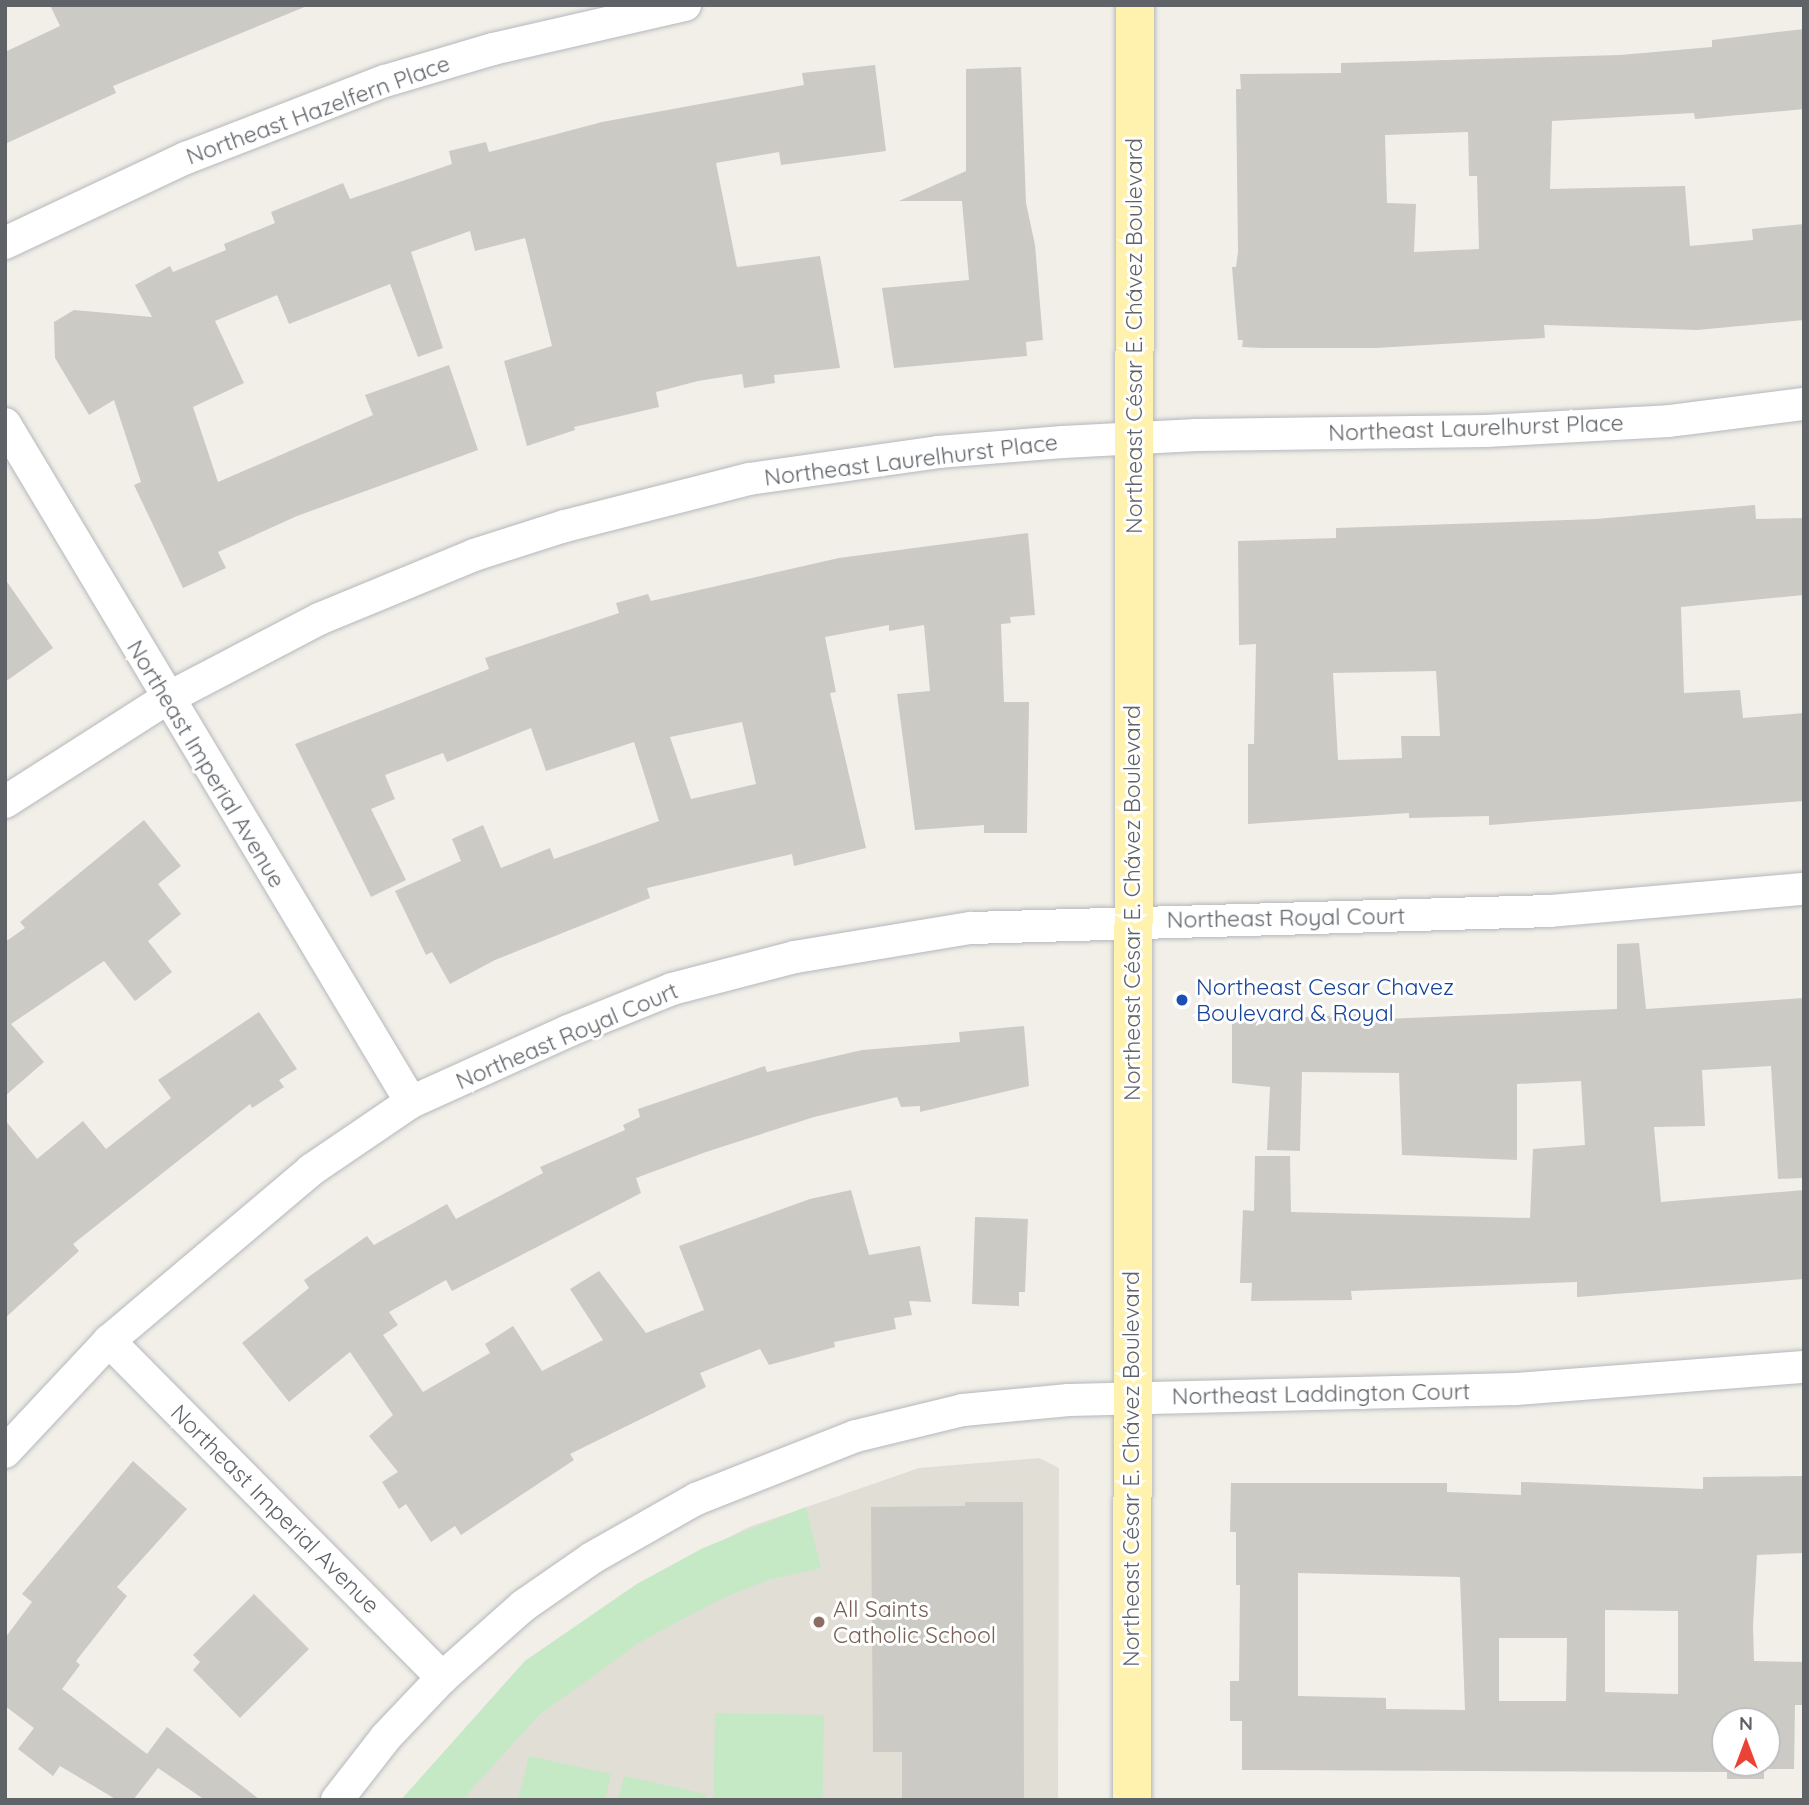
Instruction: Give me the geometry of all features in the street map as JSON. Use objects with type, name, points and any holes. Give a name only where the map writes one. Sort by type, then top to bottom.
[{"type":"main road","name":"Northeast César E. Chávez Boulevard","points":[[1132,1800],[1130,1398],[1135,5]]},
{"type":"street","name":"Northeast Hazelfern Place","points":[[5,243],[186,158],[385,81],[558,33],[685,5]]},
{"type":"street","name":"Northeast Laurelhurst Place","points":[[5,802],[166,699],[253,651],[389,589],[474,555],[619,511],[749,480],[844,463],[1134,437],[1486,431],[1669,421],[1804,404]]},
{"type":"street","name":"Northeast Imperial Avenue","points":[[5,424],[166,699],[411,1102]]},
{"type":"street","name":"Northeast Royal Court","points":[[5,1452],[109,1341],[311,1170],[411,1102],[568,1031],[673,989],[795,957],[971,929],[1132,920],[1550,911],[1804,889]]},
{"type":"street","name":"Northeast Imperial Avenue","points":[[109,1341],[442,1678]]},
{"type":"street","name":"Northeast Laddington Court","points":[[337,1800],[386,1737],[442,1678],[523,1606],[593,1558],[659,1518],[753,1473],[856,1436],[963,1410],[1130,1398],[1516,1389],[1804,1367]]},
{"type":"shaded area","name":"All Saints Catholic School","points":[[1039,1458],[1059,1468],[1058,1800],[401,1800],[525,1661],[637,1584],[749,1527],[919,1468]]},
{"type":"green space","points":[[806,1507],[821,1568],[768,1580],[721,1599],[640,1642],[539,1715],[462,1800],[401,1800],[525,1661],[637,1584],[703,1548]]},
{"type":"green space","points":[[715,1713],[824,1715],[822,1800],[713,1800]]},
{"type":"green space","points":[[529,1756],[611,1774],[605,1800],[518,1800]]},
{"type":"green space","points":[[624,1776],[706,1794],[705,1800],[618,1800]]},
{"type":"building","points":[[50,5],[307,6],[113,86],[116,93],[5,144],[5,52],[60,26]]},
{"type":"building","points":[[1804,29],[1804,109],[1695,119],[1694,113],[1552,121],[1550,189],[1685,186],[1690,246],[1753,240],[1752,229],[1804,224],[1804,320],[1697,330],[1544,325],[1545,338],[1376,348],[1242,347],[1243,340],[1238,340],[1232,267],[1236,267],[1238,252],[1236,89],[1241,89],[1240,74],[1341,73],[1341,63],[1620,55],[1712,47],[1712,40]],"holes":[[[1468,132],[1469,176],[1477,176],[1479,249],[1414,252],[1416,204],[1387,203],[1385,135]]]},
{"type":"building","points":[[875,65],[886,151],[781,165],[779,152],[716,163],[737,267],[820,256],[840,368],[774,375],[775,383],[744,388],[742,374],[698,381],[656,392],[659,407],[574,427],[575,430],[527,446],[504,361],[552,346],[525,238],[475,251],[470,231],[411,252],[443,348],[418,357],[390,284],[289,324],[277,295],[215,321],[244,383],[193,407],[218,482],[373,415],[365,395],[449,365],[478,450],[297,516],[218,552],[226,568],[183,588],[134,485],[141,482],[114,400],[89,415],[55,358],[54,322],[74,310],[152,317],[135,285],[170,266],[173,272],[226,250],[224,244],[275,223],[271,212],[343,183],[350,199],[452,164],[449,151],[486,142],[489,152],[602,122],[804,85],[802,73]]},
{"type":"building","points":[[1021,67],[1026,203],[1035,245],[1043,340],[1026,342],[1027,356],[894,368],[882,288],[969,280],[962,201],[899,201],[966,171],[966,69]]},
{"type":"building","points":[[1755,505],[1756,519],[1804,518],[1804,595],[1681,607],[1684,693],[1740,690],[1743,718],[1804,713],[1804,801],[1489,825],[1489,816],[1409,818],[1409,813],[1248,824],[1248,744],[1254,744],[1256,644],[1239,645],[1238,541],[1336,538],[1336,528],[1596,519]],"holes":[[[1436,671],[1440,736],[1401,736],[1402,758],[1338,760],[1333,673]]]},
{"type":"building","points":[[1028,533],[1035,615],[1010,617],[1011,623],[1001,624],[1004,702],[1029,702],[1027,833],[984,833],[984,825],[915,830],[897,694],[930,691],[924,625],[889,631],[889,625],[825,637],[836,692],[830,693],[866,848],[794,866],[792,854],[647,888],[650,898],[495,960],[450,984],[432,952],[426,955],[395,891],[461,861],[452,839],[483,825],[501,868],[550,848],[554,859],[659,821],[634,742],[546,771],[531,728],[447,762],[443,753],[385,775],[395,799],[371,809],[406,880],[371,897],[295,744],[489,669],[485,658],[619,613],[616,603],[648,594],[651,601],[839,558]],"holes":[[[742,722],[756,784],[691,799],[670,737]]]},
{"type":"building","points":[[5,579],[53,648],[5,682]]},
{"type":"building","points":[[144,820],[181,866],[158,884],[181,914],[148,941],[172,972],[135,1001],[104,961],[11,1024],[44,1062],[5,1096],[5,942],[25,928],[20,922]]},
{"type":"building","points":[[1639,943],[1646,1009],[1804,998],[1804,1178],[1778,1179],[1771,1066],[1702,1070],[1705,1126],[1654,1127],[1661,1202],[1804,1190],[1804,1279],[1577,1297],[1577,1282],[1351,1291],[1352,1300],[1251,1301],[1252,1283],[1240,1283],[1243,1210],[1254,1211],[1255,1156],[1290,1156],[1291,1212],[1530,1218],[1533,1149],[1585,1145],[1581,1081],[1517,1084],[1517,1160],[1402,1155],[1399,1073],[1302,1072],[1300,1151],[1267,1150],[1270,1087],[1232,1083],[1232,1011],[1269,1012],[1269,1019],[1362,1014],[1362,1020],[1617,1009],[1617,944]]},
{"type":"building","points":[[259,1012],[297,1069],[279,1080],[284,1087],[252,1108],[250,1104],[73,1244],[79,1251],[5,1318],[5,1120],[37,1159],[83,1121],[106,1149],[171,1098],[158,1080]]},
{"type":"building","points":[[1024,1026],[1029,1086],[920,1112],[920,1106],[901,1107],[897,1097],[814,1117],[706,1152],[636,1178],[641,1193],[452,1291],[446,1280],[389,1312],[398,1325],[383,1335],[423,1392],[490,1353],[485,1344],[513,1326],[542,1371],[603,1340],[570,1289],[599,1271],[646,1333],[704,1310],[679,1246],[810,1199],[851,1190],[869,1255],[920,1246],[931,1302],[909,1301],[912,1315],[894,1318],[896,1329],[834,1342],[835,1347],[769,1365],[760,1349],[700,1373],[706,1387],[570,1454],[574,1460],[461,1535],[455,1526],[431,1542],[406,1504],[399,1509],[382,1482],[398,1472],[369,1436],[393,1415],[350,1352],[289,1402],[242,1343],[309,1288],[304,1280],[367,1236],[374,1245],[447,1204],[456,1219],[543,1173],[540,1167],[625,1130],[623,1125],[640,1117],[638,1109],[765,1066],[767,1072],[862,1050],[960,1042],[959,1032]]},
{"type":"building","points":[[975,1217],[1028,1219],[1025,1292],[1019,1292],[1019,1306],[972,1304]]},
{"type":"building","points":[[133,1461],[187,1509],[117,1587],[127,1596],[76,1661],[80,1665],[62,1689],[147,1754],[167,1727],[260,1800],[205,1800],[158,1768],[133,1800],[117,1800],[60,1766],[53,1776],[18,1749],[34,1728],[5,1706],[5,1638],[32,1602],[22,1594]]},
{"type":"building","points":[[1804,1476],[1804,1553],[1757,1555],[1753,1626],[1754,1661],[1804,1662],[1804,1705],[1795,1705],[1794,1769],[1781,1769],[1781,1707],[1711,1707],[1711,1772],[1242,1770],[1242,1721],[1230,1721],[1230,1681],[1239,1681],[1240,1585],[1236,1585],[1236,1532],[1230,1532],[1231,1483],[1447,1483],[1447,1492],[1521,1495],[1521,1482],[1703,1489],[1703,1477]],"holes":[[[1298,1573],[1460,1577],[1465,1710],[1386,1709],[1386,1698],[1298,1696]],[[1605,1610],[1678,1611],[1678,1694],[1605,1692]],[[1499,1638],[1567,1638],[1566,1701],[1499,1701]]]},
{"type":"building","points":[[965,1502],[1023,1502],[1024,1800],[902,1800],[902,1752],[873,1752],[871,1507],[965,1506]]},
{"type":"building","points":[[254,1594],[309,1649],[240,1718],[193,1670],[200,1662],[193,1655]]},
{"type":"building","points":[[1727,1777],[1764,1777],[1764,1779]]},
{"type":"place","name":"Northeast Cesar Chavez Boulevard & Royal","points":[[1182,1000]]},
{"type":"place","name":"All Saints Catholic School","points":[[819,1622]]}]
